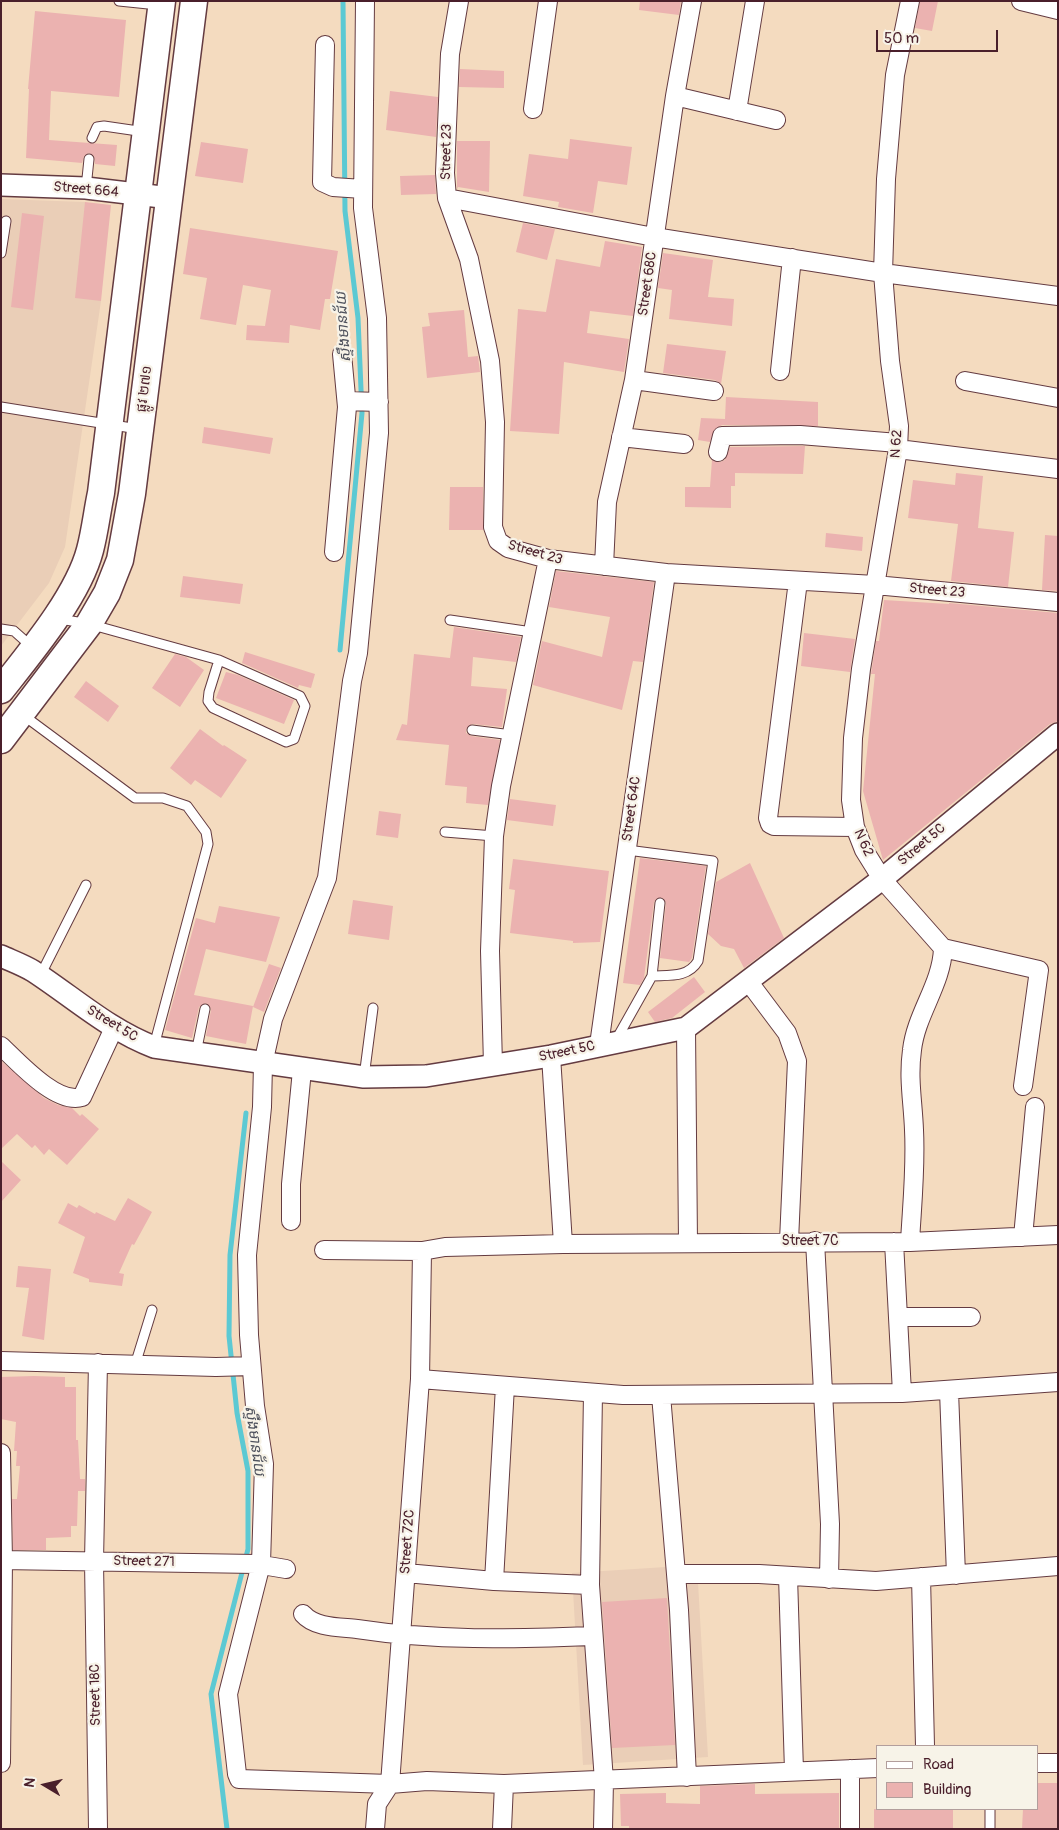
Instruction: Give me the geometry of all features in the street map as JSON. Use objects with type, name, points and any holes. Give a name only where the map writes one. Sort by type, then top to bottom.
[{"type":"main road","name":"ផ្លូវ ២៧១","points":[[1,740],[89,624],[107,593],[120,560],[132,494],[194,1]]},
{"type":"main road","points":[[1,690],[55,618],[76,582],[90,551],[101,493],[162,3]]},
{"type":"street","points":[[365,1],[358,189],[363,208],[377,318],[374,402],[379,434],[358,652],[352,681],[327,878],[273,1019],[263,1064],[262,1107],[247,1255],[239,1367],[255,1406],[264,1464],[259,1564],[228,1694],[237,1774],[239,1779],[390,1784],[427,1781],[504,1784],[876,1768]]},
{"type":"street","name":"Street 23","points":[[459,1],[450,54],[445,172],[447,198],[469,260],[490,361],[495,422],[493,528],[498,541],[508,548],[548,559],[666,573],[875,586],[1058,602]]},
{"type":"street","points":[[533,109],[548,1]]},
{"type":"street","name":"Street 68C","points":[[604,566],[606,502],[634,380],[675,96],[692,1]]},
{"type":"street","points":[[737,111],[755,1]]},
{"type":"street","name":"N 62","points":[[910,1],[895,75],[886,179],[884,274],[890,361],[899,426],[898,446],[861,669],[853,738],[851,800],[854,827],[864,850],[882,879],[943,948]]},
{"type":"street","points":[[1021,1],[1058,10]]},
{"type":"street","points":[[325,45],[322,177],[325,185],[358,189]]},
{"type":"street","points":[[675,96],[776,120]]},
{"type":"street","name":"Street 664","points":[[1,185],[86,188],[170,198]]},
{"type":"street","points":[[447,198],[654,237],[884,274],[1058,296]]},
{"type":"street","points":[[780,371],[792,258]]},
{"type":"street","points":[[334,552],[350,401],[342,354]]},
{"type":"street","points":[[634,380],[714,391]]},
{"type":"street","points":[[965,381],[1058,398]]},
{"type":"street","points":[[350,401],[374,402]]},
{"type":"street","points":[[718,452],[722,436],[800,435],[898,446],[1058,470]]},
{"type":"street","points":[[621,437],[684,444]]},
{"type":"street","points":[[493,1065],[490,951],[494,836],[501,786],[548,559]]},
{"type":"street","name":"Street 64C","points":[[607,1044],[626,850],[666,573]]},
{"type":"street","points":[[798,581],[768,818],[770,824],[774,826],[854,827]]},
{"type":"street","name":"Street 5C","points":[[1,956],[40,976],[114,1028],[154,1047],[364,1078],[426,1076],[551,1056],[686,1028],[882,879],[1058,734]]},
{"type":"street","points":[[902,1393],[898,1317],[902,1242],[914,1182],[914,1130],[909,1081],[912,1048],[921,1015],[935,984],[942,960],[943,948],[1038,970],[1023,1086]]},
{"type":"street","points":[[748,981],[787,1033],[797,1061],[789,1241]]},
{"type":"street","points":[[1,1046],[55,1093],[73,1100],[82,1097],[114,1028]]},
{"type":"street","points":[[686,1028],[688,1243]]},
{"type":"street","points":[[551,1056],[563,1244]]},
{"type":"street","points":[[291,1221],[292,1184],[302,1070]]},
{"type":"street","points":[[1023,1237],[1036,1107]]},
{"type":"street","name":"Street 7C","points":[[324,1250],[422,1251],[445,1247],[563,1244],[789,1241],[902,1242],[1058,1235]]},
{"type":"street","points":[[815,1241],[830,1524],[829,1579]]},
{"type":"street","name":"Street 72C","points":[[375,1829],[377,1804],[390,1784],[420,1379],[422,1251]]},
{"type":"street","points":[[898,1317],[971,1317]]},
{"type":"street","points":[[1,1361],[239,1367]]},
{"type":"street","name":"Street 18C","points":[[98,1364],[94,1561],[98,1829]]},
{"type":"street","points":[[420,1379],[593,1393],[822,1396],[949,1392],[1058,1382]]},
{"type":"street","points":[[494,1581],[505,1386]]},
{"type":"street","points":[[949,1392],[956,1575]]},
{"type":"street","points":[[593,1393],[590,1585],[592,1636],[604,1781],[603,1829]]},
{"type":"street","points":[[661,1395],[676,1574],[686,1777]]},
{"type":"street","points":[[1,1452],[1,1763]]},
{"type":"street","name":"Street 271","points":[[2,1560],[234,1563],[259,1564],[286,1569]]},
{"type":"street","points":[[676,1574],[788,1576],[876,1581],[1058,1566]]},
{"type":"street","points":[[406,1573],[494,1581],[590,1585]]},
{"type":"street","points":[[788,1576],[794,1772]]},
{"type":"street","points":[[921,1577],[925,1745]]},
{"type":"street","points":[[304,1614],[317,1624],[401,1636],[485,1640],[592,1636]]},
{"type":"street","points":[[1039,1763],[1058,1763]]},
{"type":"street","points":[[850,1769],[850,1829]]},
{"type":"street","points":[[502,1829],[504,1784]]},
{"type":"lane","points":[[119,1],[162,3]]},
{"type":"lane","points":[[92,138],[98,127],[104,126],[146,132]]},
{"type":"lane","points":[[86,188],[89,160]]},
{"type":"lane","points":[[1,253],[6,221]]},
{"type":"lane","points":[[1,407],[140,430]]},
{"type":"lane","points":[[55,618],[89,624],[219,660],[300,696],[305,706],[294,740],[286,742],[213,708],[208,701],[209,692],[219,660]]},
{"type":"lane","points":[[450,620],[532,632]]},
{"type":"lane","points":[[1,629],[14,631],[33,648]]},
{"type":"lane","points":[[22,714],[134,798],[163,798],[186,806],[209,838],[154,1047]]},
{"type":"lane","points":[[472,730],[512,734]]},
{"type":"lane","points":[[445,832],[494,836]]},
{"type":"lane","points":[[626,850],[713,861],[698,962],[693,970],[686,974],[652,976]]},
{"type":"lane","points":[[40,976],[86,884]]},
{"type":"lane","points":[[607,1044],[652,976],[660,903]]},
{"type":"lane","points":[[364,1078],[373,1008]]},
{"type":"lane","points":[[196,1054],[205,1009]]},
{"type":"lane","points":[[135,1365],[152,1310]]},
{"type":"lane","points":[[990,1810],[990,1829]]},
{"type":"shaded area","points":[[1,199],[85,202],[101,301],[65,547],[49,583],[1,646]]},
{"type":"shaded area","points":[[697,1565],[708,1757],[583,1765],[572,1573]]},
{"type":"building","points":[[640,1],[681,1],[679,15],[639,10]]},
{"type":"building","points":[[920,1],[938,1],[932,31],[915,28]]},
{"type":"building","points":[[35,11],[126,20],[119,97],[51,91],[49,140],[117,145],[115,166],[95,164],[94,156],[89,153],[84,156],[82,163],[26,158],[28,89]]},
{"type":"building","points":[[460,69],[504,71],[504,88],[459,87]]},
{"type":"building","points":[[390,91],[438,97],[436,137],[386,130]]},
{"type":"building","points":[[570,139],[632,147],[627,185],[598,181],[593,213],[558,207],[559,202],[523,196],[529,154],[568,159]]},
{"type":"building","points":[[457,141],[490,141],[489,192],[458,187],[457,189]]},
{"type":"building","points":[[201,142],[248,149],[243,183],[195,176]]},
{"type":"building","points":[[435,175],[436,194],[401,195],[400,176]]},
{"type":"building","points":[[85,202],[111,205],[101,301],[75,298]]},
{"type":"building","points":[[22,213],[44,216],[33,310],[11,307]]},
{"type":"building","points":[[523,223],[555,229],[547,260],[516,252]]},
{"type":"building","points":[[190,228],[338,251],[330,299],[325,299],[320,330],[290,325],[289,343],[246,340],[247,325],[265,326],[271,290],[243,285],[236,325],[200,319],[207,278],[183,274]]},
{"type":"building","points":[[605,241],[642,247],[633,316],[590,311],[587,333],[629,339],[624,372],[564,362],[559,434],[510,431],[518,309],[546,312],[556,259],[600,267]]},
{"type":"building","points":[[663,253],[713,260],[708,297],[734,299],[732,326],[669,319],[672,290],[658,288]]},
{"type":"building","points":[[464,310],[468,357],[478,356],[480,372],[427,378],[422,327],[430,326],[428,313]]},
{"type":"building","points":[[667,344],[726,351],[721,384],[715,380],[663,373]]},
{"type":"building","points":[[726,397],[818,402],[818,426],[722,425],[714,430],[710,442],[698,440],[701,418],[725,419]]},
{"type":"building","points":[[204,427],[273,438],[270,454],[202,443]]},
{"type":"building","points":[[805,446],[803,474],[735,473],[735,486],[731,486],[731,508],[685,507],[685,487],[710,487],[712,460],[720,462],[725,460],[730,447]]},
{"type":"building","points":[[956,473],[983,476],[978,528],[1014,532],[1008,587],[951,581],[958,524],[908,518],[913,480],[955,485]]},
{"type":"building","points":[[450,487],[483,487],[483,530],[449,530]]},
{"type":"building","points":[[826,533],[863,537],[862,551],[825,547]]},
{"type":"building","points":[[1045,535],[1058,536],[1058,591],[1042,590]]},
{"type":"building","points":[[556,571],[654,582],[643,662],[633,661],[622,710],[533,685],[542,641],[602,657],[610,617],[549,607]]},
{"type":"building","points":[[183,576],[243,584],[240,604],[180,597]]},
{"type":"building","points":[[884,600],[949,603],[1058,613],[1058,721],[1050,724],[883,860],[863,791],[875,674],[871,674],[876,641],[879,641]]},
{"type":"building","points":[[454,627],[521,637],[516,662],[473,657],[471,686],[507,689],[502,727],[472,724],[466,729],[466,733],[471,736],[500,740],[488,805],[466,803],[467,787],[445,785],[449,745],[396,740],[402,724],[407,725],[414,654],[450,658]]},
{"type":"building","points":[[804,633],[855,639],[850,672],[801,666]]},
{"type":"building","points":[[245,652],[315,674],[311,688],[299,685],[298,688],[242,663]]},
{"type":"building","points":[[175,654],[186,657],[204,670],[180,707],[152,688]]},
{"type":"building","points":[[226,672],[238,675],[294,700],[284,724],[216,698]]},
{"type":"building","points":[[86,681],[119,706],[108,722],[74,697]]},
{"type":"building","points":[[200,729],[223,746],[247,760],[221,798],[195,780],[191,785],[170,768]]},
{"type":"building","points":[[510,799],[556,805],[553,826],[507,820]]},
{"type":"building","points":[[379,811],[401,814],[398,838],[376,835]]},
{"type":"building","points":[[640,858],[706,866],[692,958],[689,962],[660,958],[666,903],[663,898],[657,898],[654,902],[644,978],[640,985],[623,983]]},
{"type":"building","points":[[513,859],[609,871],[600,942],[573,943],[573,941],[510,933],[515,890],[509,889]]},
{"type":"building","points":[[750,863],[784,938],[744,968],[734,949],[721,946],[708,934],[716,882]]},
{"type":"building","points":[[353,900],[393,906],[389,940],[348,934]]},
{"type":"building","points":[[219,906],[280,917],[266,962],[206,949],[194,995],[253,1006],[246,1044],[206,1036],[211,1010],[206,1003],[199,1007],[192,1038],[165,1030],[196,918],[215,923]]},
{"type":"building","points":[[269,964],[281,968],[264,1012],[253,1007]]},
{"type":"building","points":[[694,977],[705,992],[672,1018],[655,1022],[648,1012]]},
{"type":"building","points":[[1,1061],[44,1098],[58,1105],[72,1108],[99,1129],[67,1165],[49,1149],[44,1155],[35,1145],[32,1148],[17,1134],[1,1149]]},
{"type":"building","points":[[1,1161],[21,1180],[1,1202]]},
{"type":"building","points":[[128,1198],[152,1212],[134,1245],[132,1244],[119,1273],[124,1274],[122,1286],[89,1282],[89,1279],[73,1273],[85,1237],[58,1223],[68,1203],[77,1208],[79,1205],[95,1214],[96,1212],[115,1221]]},
{"type":"building","points":[[18,1266],[51,1269],[44,1340],[22,1336],[29,1288],[16,1287]]},
{"type":"building","points":[[1,1377],[65,1377],[65,1387],[76,1387],[76,1440],[78,1440],[80,1479],[85,1479],[85,1491],[78,1491],[77,1526],[71,1526],[71,1537],[46,1538],[46,1550],[13,1550],[12,1499],[17,1499],[20,1466],[16,1466],[17,1451],[14,1451],[16,1422],[1,1419]]},
{"type":"building","points":[[667,1598],[675,1745],[612,1748],[602,1602]]},
{"type":"building","points":[[1039,1783],[1058,1783],[1058,1829],[1022,1829],[1023,1810],[1039,1810]]},
{"type":"building","points":[[755,1784],[755,1794],[839,1793],[839,1829],[629,1829],[629,1826],[621,1826],[620,1794],[666,1793],[666,1803],[700,1804],[700,1786]]},
{"type":"building","points":[[874,1809],[953,1810],[953,1829],[874,1829]]},
{"type":"waterway","name":"ស្ទឹងមានជ័យ","points":[[340,650],[362,413],[358,318],[345,211],[343,1]]},
{"type":"waterway","name":"ស្ទឹងមានជ័យ","points":[[227,1829],[211,1694],[248,1549],[248,1471],[237,1413],[229,1336],[230,1255],[246,1113]]}]
